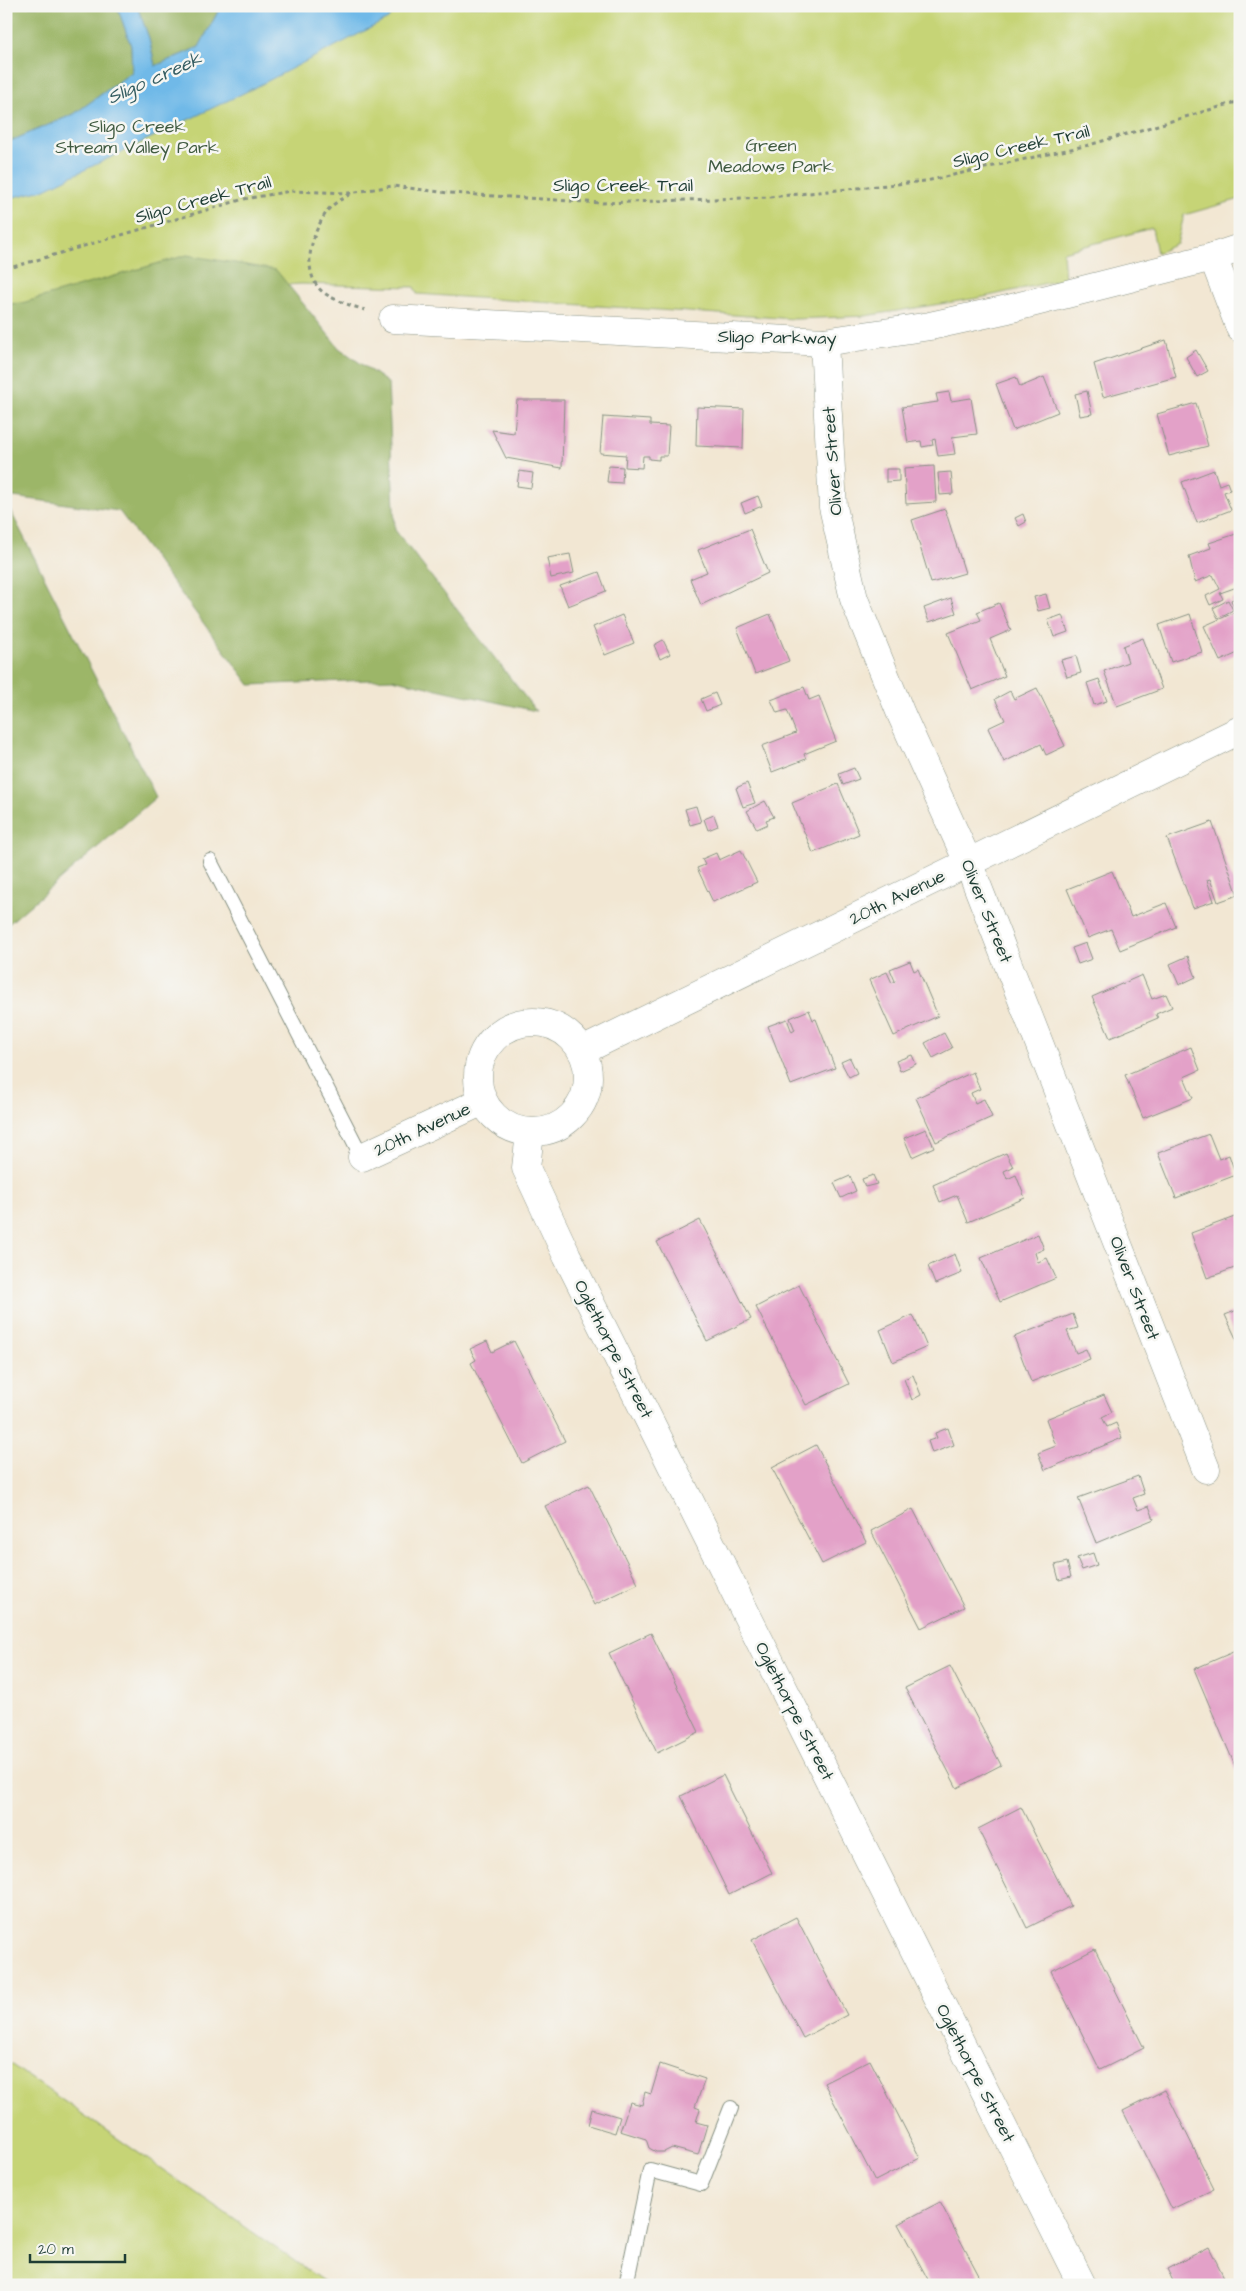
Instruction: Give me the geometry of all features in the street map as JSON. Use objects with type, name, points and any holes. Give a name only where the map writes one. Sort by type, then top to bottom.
[{"type":"street","name":"Sligo Parkway","points":[[393,319],[824,342],[930,326],[1008,309],[1213,257],[1240,248]]},
{"type":"street","points":[[1213,257],[1240,328]]},
{"type":"street","name":"Oliver Street","points":[[824,342],[833,507],[854,599],[901,714],[968,862],[1206,1470]]},
{"type":"street","name":"20th Avenue","points":[[582,1051],[1240,730]]},
{"type":"street","points":[[524,1022],[549,1025],[571,1037],[582,1051],[587,1066],[588,1083],[584,1099],[575,1113],[562,1124],[547,1131],[530,1132],[516,1130],[502,1123],[491,1113],[483,1101],[478,1084],[481,1059],[494,1037],[508,1028],[524,1022]]},
{"type":"street","name":"20th Avenue","points":[[362,1157],[483,1101]]},
{"type":"street","name":"Oglethorpe Street","points":[[530,1132],[526,1168],[567,1256],[1082,2285]]},
{"type":"lane","points":[[210,861],[362,1157]]},
{"type":"lane","points":[[626,2285],[650,2170],[701,2184],[731,2108]]},
{"type":"path","name":"Sligo Creek Trail","points":[[6,269],[244,199],[291,191],[350,194],[392,186],[449,193],[602,203],[770,197],[926,181],[1089,145],[1240,101]]},
{"type":"path","points":[[350,194],[329,209],[314,237],[308,263],[318,287],[343,304],[393,319]]},
{"type":"green space","name":"Green Meadows Park","points":[[6,6],[1240,6],[1240,199],[1184,215],[1177,244],[1157,253],[1152,228],[1063,252],[1065,279],[984,297],[865,316],[795,319],[417,294],[414,287],[301,284],[241,288],[6,348]]},
{"type":"green space","points":[[6,6],[117,6],[131,46],[132,72],[74,114],[6,143]]},
{"type":"green space","points":[[137,6],[221,6],[199,47],[155,66],[149,38]]},
{"type":"green space","points":[[187,255],[276,270],[339,348],[388,383],[395,530],[536,711],[392,679],[250,685],[119,511],[6,496],[6,304],[22,303]]},
{"type":"green space","points":[[6,502],[156,797],[6,926]]},
{"type":"green space","points":[[6,2061],[329,2285],[6,2285]]},
{"type":"water","name":"Sligo creek","points":[[117,6],[137,6],[149,38],[155,66],[199,47],[221,6],[399,6],[388,19],[256,87],[43,190],[6,199],[6,143],[74,114],[132,72],[131,46]]},
{"type":"building","points":[[1166,340],[1176,377],[1103,397],[1094,364]]},
{"type":"building","points":[[1196,350],[1208,371],[1197,377],[1186,357]]},
{"type":"building","points":[[1016,377],[1020,387],[1044,377],[1058,412],[1013,430],[996,384]]},
{"type":"building","points":[[1087,391],[1092,414],[1080,416],[1075,394]]},
{"type":"building","points":[[949,392],[951,401],[971,398],[977,434],[952,437],[955,454],[938,456],[935,439],[932,440],[933,445],[922,447],[921,441],[908,443],[902,407],[938,402],[936,394]]},
{"type":"building","points":[[517,400],[564,400],[562,468],[506,458],[492,430],[514,433]]},
{"type":"building","points":[[1196,403],[1208,446],[1169,456],[1157,414]]},
{"type":"building","points":[[697,407],[744,409],[743,448],[696,446]]},
{"type":"building","points":[[603,417],[650,420],[650,425],[669,426],[667,456],[659,456],[659,460],[643,456],[642,468],[625,467],[626,455],[600,453]]},
{"type":"building","points":[[609,466],[623,467],[622,483],[607,482]]},
{"type":"building","points":[[934,466],[936,502],[906,504],[904,468]]},
{"type":"building","points":[[886,469],[899,469],[899,481],[886,482]]},
{"type":"building","points":[[1214,470],[1219,485],[1227,482],[1230,490],[1224,492],[1231,510],[1197,523],[1182,482]]},
{"type":"building","points":[[519,471],[533,473],[531,488],[517,486]]},
{"type":"building","points":[[951,472],[953,494],[940,495],[938,473]]},
{"type":"building","points":[[758,496],[762,506],[745,513],[741,503]]},
{"type":"building","points":[[945,509],[965,573],[931,583],[912,520]]},
{"type":"building","points":[[1023,514],[1026,522],[1019,526],[1015,518]]},
{"type":"building","points":[[750,529],[768,573],[701,605],[690,579],[707,572],[698,550]]},
{"type":"building","points":[[1239,533],[1240,586],[1220,593],[1223,599],[1210,605],[1206,596],[1220,589],[1213,575],[1195,582],[1189,556],[1211,548],[1209,543]]},
{"type":"building","points":[[570,554],[574,573],[551,578],[547,558]]},
{"type":"building","points":[[599,572],[606,591],[568,606],[560,586]]},
{"type":"building","points":[[1046,594],[1050,608],[1038,611],[1034,597]]},
{"type":"building","points":[[1240,596],[1240,608],[1235,610],[1231,600]]},
{"type":"building","points":[[951,598],[956,613],[929,622],[924,608]]},
{"type":"building","points":[[1228,600],[1233,610],[1218,618],[1213,608]]},
{"type":"building","points":[[999,603],[1011,630],[990,639],[1005,676],[972,690],[948,633],[981,620],[977,612]]},
{"type":"building","points":[[1240,610],[1240,656],[1238,653],[1220,661],[1204,626]]},
{"type":"building","points":[[770,614],[789,661],[755,674],[737,628]]},
{"type":"building","points":[[1190,614],[1202,652],[1171,662],[1159,625]]},
{"type":"building","points":[[622,615],[634,643],[605,655],[593,627]]},
{"type":"building","points":[[1062,615],[1068,632],[1054,637],[1048,620]]},
{"type":"building","points":[[1143,638],[1162,689],[1117,706],[1104,671],[1128,662],[1123,646]]},
{"type":"building","points":[[663,640],[670,654],[660,659],[654,645]]},
{"type":"building","points":[[1076,656],[1081,673],[1067,677],[1061,660]]},
{"type":"building","points":[[1099,679],[1107,701],[1094,705],[1087,683]]},
{"type":"building","points":[[804,687],[809,700],[819,696],[836,741],[804,754],[806,759],[772,772],[762,746],[796,733],[787,710],[777,713],[771,700]]},
{"type":"building","points":[[1037,688],[1065,746],[1046,755],[1041,744],[1004,762],[988,728],[1005,720],[995,699],[1010,691],[1014,699]]},
{"type":"building","points":[[715,693],[720,705],[706,711],[701,699]]},
{"type":"building","points":[[854,768],[859,779],[843,785],[839,774]]},
{"type":"building","points":[[747,783],[755,803],[743,807],[736,788]]},
{"type":"building","points":[[838,784],[859,834],[813,853],[792,803]]},
{"type":"building","points":[[765,801],[774,817],[766,820],[768,824],[757,829],[747,811]]},
{"type":"building","points":[[696,806],[701,822],[690,825],[685,809]]},
{"type":"building","points":[[714,815],[718,826],[708,830],[704,819]]},
{"type":"building","points":[[1212,822],[1238,895],[1218,902],[1210,879],[1207,880],[1214,901],[1193,908],[1167,838]]},
{"type":"building","points":[[741,850],[757,882],[713,902],[697,868],[705,865],[702,859],[716,853],[719,860]]},
{"type":"building","points":[[1112,871],[1131,917],[1166,903],[1176,927],[1120,950],[1111,929],[1088,938],[1067,889]]},
{"type":"building","points":[[1086,943],[1092,959],[1078,964],[1072,948]]},
{"type":"building","points":[[1188,956],[1196,977],[1179,985],[1170,964]]},
{"type":"building","points":[[910,961],[914,971],[918,969],[938,1016],[894,1036],[869,980],[887,972],[892,983],[895,981],[890,969]]},
{"type":"building","points":[[1142,975],[1152,999],[1166,994],[1172,1007],[1156,1014],[1158,1018],[1110,1038],[1092,997]]},
{"type":"building","points":[[809,1010],[813,1020],[816,1019],[835,1068],[791,1085],[768,1026],[787,1019],[792,1032],[795,1030],[790,1018]]},
{"type":"building","points":[[944,1033],[952,1048],[933,1058],[925,1043]]},
{"type":"building","points":[[1191,1047],[1200,1070],[1184,1077],[1193,1098],[1143,1118],[1125,1075]]},
{"type":"building","points":[[912,1055],[916,1064],[900,1071],[896,1061]]},
{"type":"building","points":[[850,1058],[857,1073],[849,1077],[841,1062]]},
{"type":"building","points":[[973,1072],[980,1089],[971,1093],[975,1103],[984,1099],[992,1117],[936,1142],[916,1098]]},
{"type":"building","points":[[926,1129],[934,1147],[912,1157],[904,1138]]},
{"type":"building","points":[[1209,1134],[1219,1159],[1229,1155],[1236,1175],[1176,1198],[1158,1153]]},
{"type":"building","points":[[1006,1153],[1013,1167],[1004,1171],[1007,1179],[1016,1175],[1025,1198],[968,1222],[957,1195],[940,1202],[933,1185]]},
{"type":"building","points":[[873,1175],[877,1184],[865,1187],[862,1179]]},
{"type":"building","points":[[850,1176],[856,1191],[841,1198],[834,1183]]},
{"type":"building","points":[[1240,1215],[1240,1266],[1207,1278],[1191,1233]]},
{"type":"building","points":[[700,1220],[751,1319],[707,1341],[657,1242]]},
{"type":"building","points":[[1038,1234],[1044,1249],[1035,1253],[1038,1262],[1047,1258],[1056,1278],[1000,1302],[981,1258]]},
{"type":"building","points":[[955,1254],[962,1273],[935,1284],[928,1266]]},
{"type":"building","points":[[799,1285],[849,1384],[806,1405],[756,1307]]},
{"type":"building","points":[[1240,1309],[1240,1347],[1225,1315]]},
{"type":"building","points":[[1073,1314],[1078,1328],[1067,1331],[1076,1353],[1086,1349],[1090,1359],[1031,1382],[1014,1337]]},
{"type":"building","points":[[913,1315],[927,1347],[893,1362],[880,1330]]},
{"type":"building","points":[[487,1341],[492,1352],[514,1341],[565,1441],[522,1463],[471,1363],[476,1360],[470,1349]]},
{"type":"building","points":[[913,1375],[921,1395],[912,1400],[904,1379]]},
{"type":"building","points":[[1104,1395],[1112,1412],[1102,1417],[1107,1427],[1116,1423],[1122,1438],[1045,1470],[1038,1453],[1056,1446],[1046,1419]]},
{"type":"building","points":[[948,1428],[954,1445],[932,1453],[928,1441],[937,1438],[935,1433]]},
{"type":"building","points":[[816,1445],[866,1542],[822,1564],[772,1468]]},
{"type":"building","points":[[1138,1476],[1144,1494],[1133,1498],[1138,1510],[1149,1506],[1154,1519],[1096,1543],[1078,1498]]},
{"type":"building","points":[[589,1485],[638,1584],[594,1605],[545,1506]]},
{"type":"building","points":[[913,1509],[964,1607],[921,1628],[871,1531]]},
{"type":"building","points":[[1093,1553],[1097,1565],[1082,1570],[1077,1558]]},
{"type":"building","points":[[1067,1562],[1071,1577],[1059,1580],[1055,1565]]},
{"type":"building","points":[[651,1633],[699,1732],[657,1753],[609,1653]]},
{"type":"building","points":[[1240,1649],[1240,1773],[1238,1773],[1194,1669]]},
{"type":"building","points":[[950,1666],[1001,1765],[957,1788],[905,1688]]},
{"type":"building","points":[[723,1775],[772,1873],[729,1895],[681,1796]]},
{"type":"building","points":[[1021,1807],[1071,1906],[1027,1928],[978,1829]]},
{"type":"building","points":[[796,1917],[847,2015],[803,2038],[752,1940]]},
{"type":"building","points":[[1095,1949],[1144,2048],[1100,2070],[1051,1971]]},
{"type":"building","points":[[870,2060],[920,2158],[875,2181],[824,2083]]},
{"type":"building","points":[[660,2064],[705,2079],[695,2107],[700,2109],[696,2122],[707,2125],[698,2155],[672,2148],[664,2152],[656,2152],[649,2148],[646,2139],[620,2131],[630,2102],[642,2105],[645,2092],[651,2094]]},
{"type":"building","points":[[1165,2090],[1214,2189],[1172,2209],[1123,2111]]},
{"type":"building","points":[[592,2109],[620,2117],[615,2133],[588,2125]]},
{"type":"building","points":[[940,2202],[984,2285],[931,2285],[898,2224]]},
{"type":"building","points":[[1209,2247],[1228,2285],[1175,2285],[1167,2269]]},
{"type":"park label","name":"Sligo Creek Stream Valley Park","points":[[137,136]]}]
